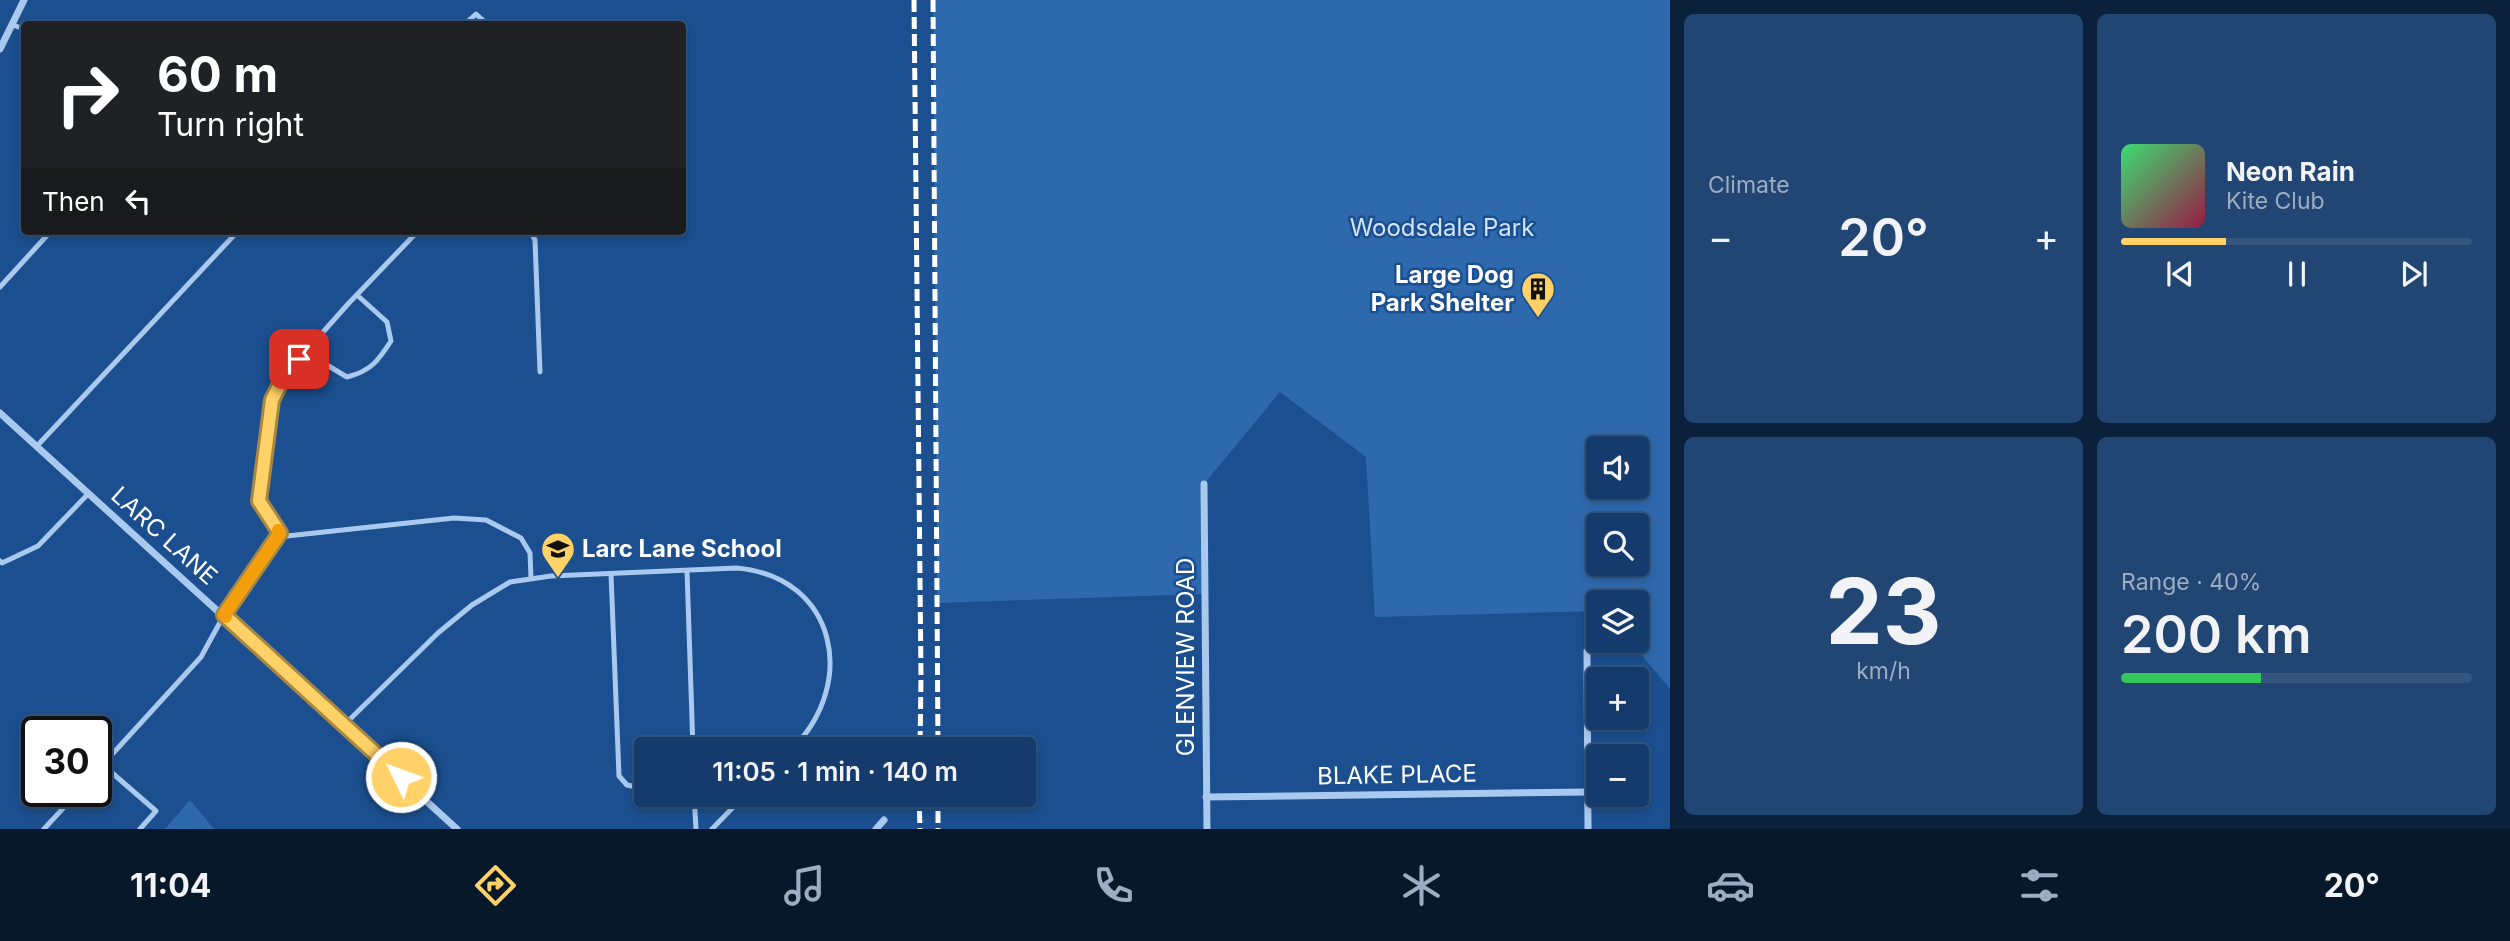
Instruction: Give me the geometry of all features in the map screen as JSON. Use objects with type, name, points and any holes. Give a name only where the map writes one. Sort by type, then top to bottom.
[{"type":"street","points":[[0,49],[24,0]]},
{"type":"street","name":"LARC LANE","points":[[0,413],[457,829]]},
{"type":"street","name":"GLENVIEW ROAD","points":[[1204,484],[1206,829]]},
{"type":"street","points":[[1587,653],[1588,744]]},
{"type":"street","name":"BLAKE PLACE","points":[[1206,797],[1586,792]]},
{"type":"street","points":[[1588,807],[1588,829]]},
{"type":"street","points":[[876,829],[884,820]]},
{"type":"lane","points":[[468,21],[476,14],[484,21]]},
{"type":"lane","points":[[13,24],[21,28]]},
{"type":"lane","points":[[0,287],[47,235]]},
{"type":"lane","points":[[37,446],[234,235]]},
{"type":"lane","points":[[414,235],[284,376],[272,400],[259,501],[280,533],[288,536],[454,518],[486,520],[521,538],[530,553],[531,578]]},
{"type":"lane","points":[[532,235],[535,240],[540,372]]},
{"type":"lane","points":[[305,352],[347,377],[364,373],[379,359],[391,341],[387,322],[357,295]]},
{"type":"lane","points":[[0,561],[2,563],[38,546],[89,493]]},
{"type":"lane","points":[[112,755],[201,657],[224,615],[280,533]]},
{"type":"lane","points":[[344,725],[438,633],[472,606],[510,582],[531,578],[737,569],[765,573],[793,587],[803,595],[819,619],[829,642],[829,678],[824,704],[817,719],[802,737]]},
{"type":"lane","points":[[687,570],[693,737]]},
{"type":"lane","points":[[611,574],[619,776],[627,785],[634,786]]},
{"type":"lane","points":[[112,773],[156,811],[140,829]]},
{"type":"lane","points":[[44,829],[64,807]]},
{"type":"lane","points":[[695,807],[696,829]]},
{"type":"lane","points":[[712,829],[733,807]]},
{"type":"green space","name":"Woodsdale Park","points":[[933,0],[1670,0],[1670,689],[1640,653],[1649,653],[1649,590],[1586,590],[1586,611],[1375,617],[1366,457],[1280,392],[1204,484],[1204,594],[937,603]]},
{"type":"green space","points":[[190,800],[214,829],[165,829]]},
{"type":"railway","points":[[914,0],[920,737]]},
{"type":"railway","points":[[933,0],[938,737]]},
{"type":"railway","points":[[919,807],[920,829]]},
{"type":"railway","points":[[938,807],[938,829]]},
{"type":"slow traffic","points":[[226,617],[224,615],[280,533],[278,530]]},
{"type":"place","name":"Large Dog Park Shelter","points":[[1538,319]]},
{"type":"place","name":"Larc Lane School","points":[[558,579]]},
{"type":"route","points":[[299,359],[284,376],[272,400],[259,501],[280,533],[224,615],[401,777]]}]
